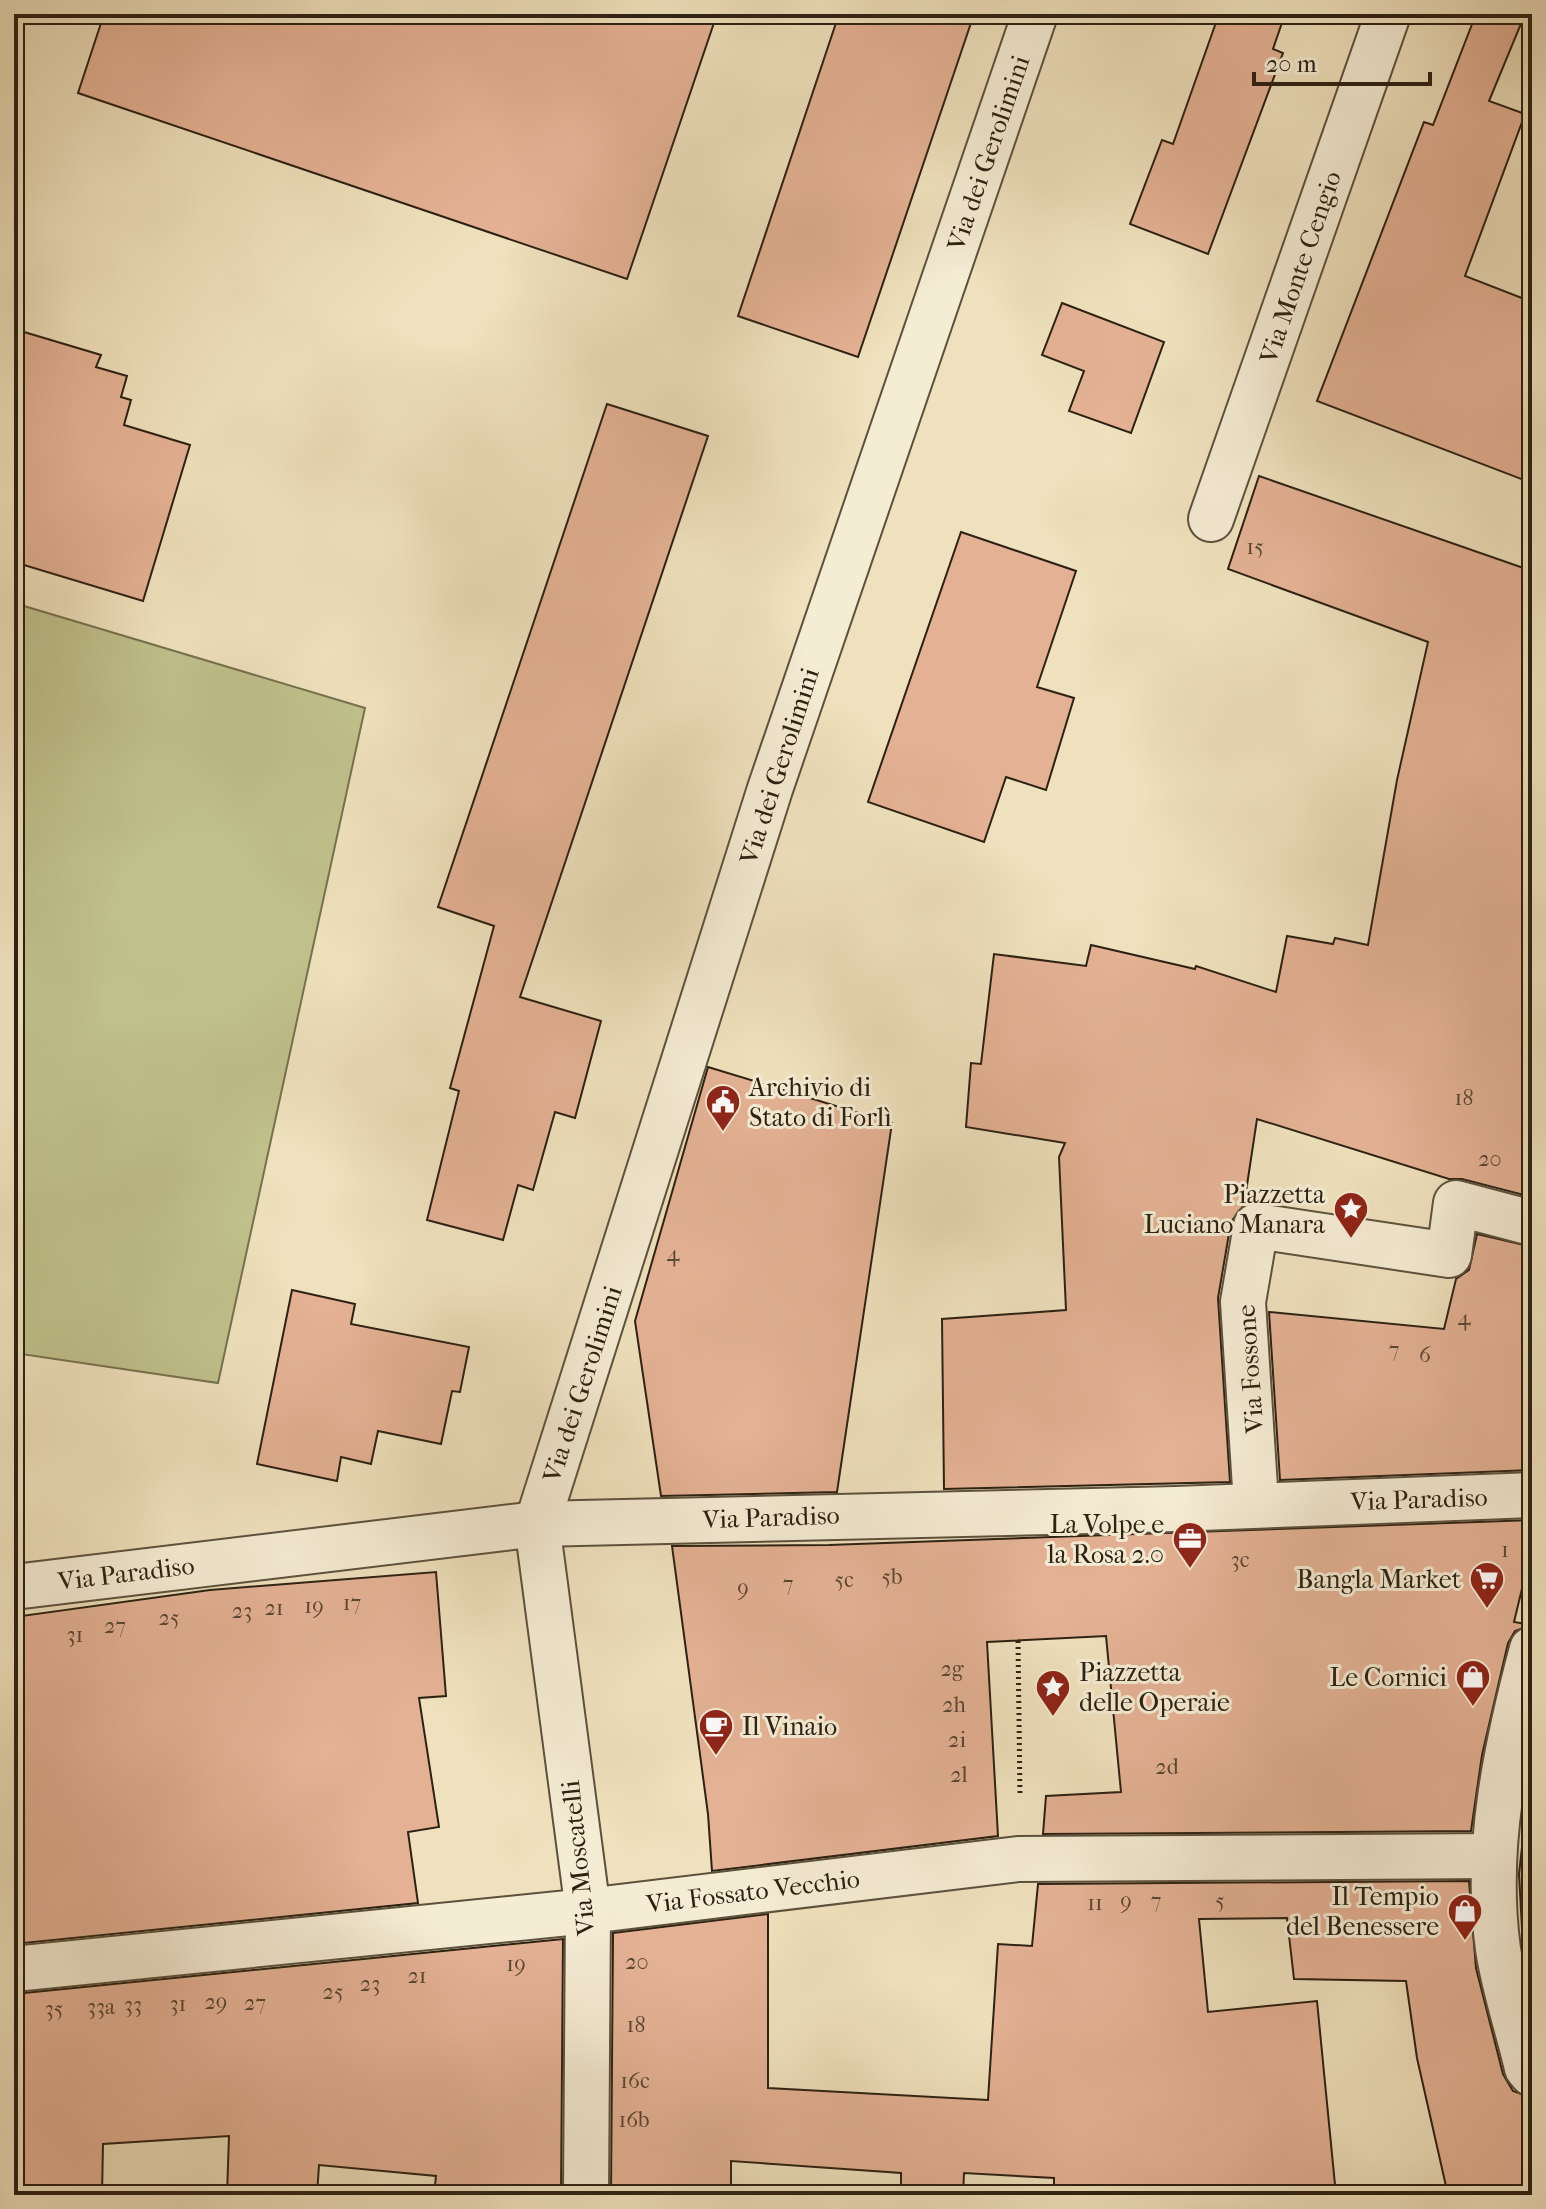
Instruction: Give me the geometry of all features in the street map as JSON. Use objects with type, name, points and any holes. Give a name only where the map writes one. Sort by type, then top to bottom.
[{"type":"street","name":"Via dei Gerolimini","points":[[537,1524],[770,789],[1035,14]]},
{"type":"street","name":"Via Monte Cengio","points":[[1211,519],[1388,14]]},
{"type":"street","name":"Via Fossone","points":[[1256,1503],[1243,1302],[1256,1226],[1449,1255],[1456,1203],[1532,1223]]},
{"type":"street","name":"Via Paradiso","points":[[14,1587],[537,1524],[1176,1509],[1256,1503],[1532,1495]]},
{"type":"street","name":"Via Moscatelli","points":[[537,1524],[588,1911],[586,2195]]},
{"type":"street","points":[[1532,1649],[1510,1730],[1494,1856],[1498,1950],[1527,2068],[1532,2074]]},
{"type":"street","name":"Via Fossato Vecchio","points":[[14,1969],[588,1911],[1018,1859],[1494,1856]]},
{"type":"path","points":[[1018,1641],[1020,1797]]},
{"type":"green space","points":[[14,603],[365,708],[218,1383],[14,1353]]},
{"type":"building","points":[[104,14],[717,14],[627,279],[78,93]]},
{"type":"building","points":[[839,14],[974,14],[858,357],[738,316]]},
{"type":"building","points":[[1219,14],[1285,14],[1273,49],[1283,53],[1208,254],[1130,224],[1162,140],[1173,144]]},
{"type":"building","points":[[1476,14],[1525,14],[1489,101],[1525,114],[1465,276],[1532,302],[1532,483],[1317,401],[1424,122],[1433,125]]},
{"type":"building","points":[[1062,303],[1164,342],[1131,433],[1069,411],[1084,371],[1042,355]]},
{"type":"building","points":[[14,329],[101,355],[96,367],[127,376],[121,397],[131,400],[124,425],[190,445],[143,601],[14,562]]},
{"type":"building","points":[[607,404],[708,436],[520,997],[601,1021],[575,1118],[555,1112],[533,1190],[518,1185],[503,1240],[427,1220],[459,1091],[450,1088],[494,926],[438,907]]},
{"type":"building","points":[[1259,476],[1532,571],[1532,1197],[1462,1179],[1449,1179],[1257,1119],[1244,1205],[1231,1222],[1218,1298],[1230,1482],[944,1489],[942,1319],[1066,1310],[1059,1157],[1065,1143],[966,1127],[971,1063],[981,1064],[994,954],[1086,966],[1091,945],[1195,969],[1196,966],[1276,992],[1287,936],[1333,944],[1335,938],[1368,945],[1397,780],[1428,642],[1228,569]]},
{"type":"building","points":[[961,532],[1076,571],[1037,687],[1074,698],[1046,790],[1006,777],[984,842],[868,802]]},
{"type":"building","points":[[708,1067],[892,1123],[837,1492],[661,1496],[635,1321]]},
{"type":"building","points":[[1477,1234],[1532,1247],[1532,1470],[1280,1480],[1269,1312],[1444,1329],[1456,1279],[1469,1270]]},
{"type":"building","points":[[292,1290],[355,1304],[351,1324],[469,1347],[460,1392],[452,1391],[441,1444],[378,1431],[371,1464],[341,1457],[337,1481],[257,1464]]},
{"type":"building","points":[[1532,1520],[1532,1547],[1514,1622],[1532,1625],[1515,1631],[1508,1643],[1482,1755],[1471,1831],[1043,1834],[1046,1796],[1121,1792],[1106,1636],[987,1642],[998,1836],[712,1871],[708,1814],[672,1546],[829,1545]]},
{"type":"building","points":[[436,1572],[446,1696],[419,1698],[439,1827],[408,1832],[418,1903],[14,1944],[14,1617],[210,1590]]},
{"type":"building","points":[[1532,1758],[1532,1989],[1523,1946],[1519,1874]]},
{"type":"building","points":[[1469,1881],[1476,1968],[1503,2074],[1513,2091],[1532,2098],[1532,2195],[1448,2195],[1417,2058],[1406,1981],[1294,1979],[1287,1918],[1199,1919],[1208,2012],[1317,2001],[1336,2195],[1054,2195],[1054,2178],[964,2173],[963,2195],[901,2195],[901,2173],[731,2161],[731,2195],[611,2195],[613,1933],[768,1914],[768,2088],[988,2100],[998,1944],[1032,1946],[1038,1884]]},
{"type":"building","points":[[563,1939],[561,2195],[434,2195],[436,2176],[319,2165],[317,2195],[227,2195],[229,2136],[103,2144],[102,2195],[14,2195],[14,1994]]},
{"type":"place","name":"Archivio di Stato di Forlì","points":[[723,1133]]},
{"type":"place","name":"Piazzetta Luciano Manara","points":[[1351,1240]]},
{"type":"place","name":"La Volpe e la Rosa 2.0","points":[[1190,1570]]},
{"type":"place","name":"Bangla Market","points":[[1487,1610]]},
{"type":"place","name":"Le Cornici","points":[[1473,1708]]},
{"type":"place","name":"Piazzetta delle Operaie","points":[[1053,1718]]},
{"type":"place","name":"Il Vinaio","points":[[716,1757]]},
{"type":"place","name":"Il Tempio del Benessere","points":[[1465,1942]]}]
